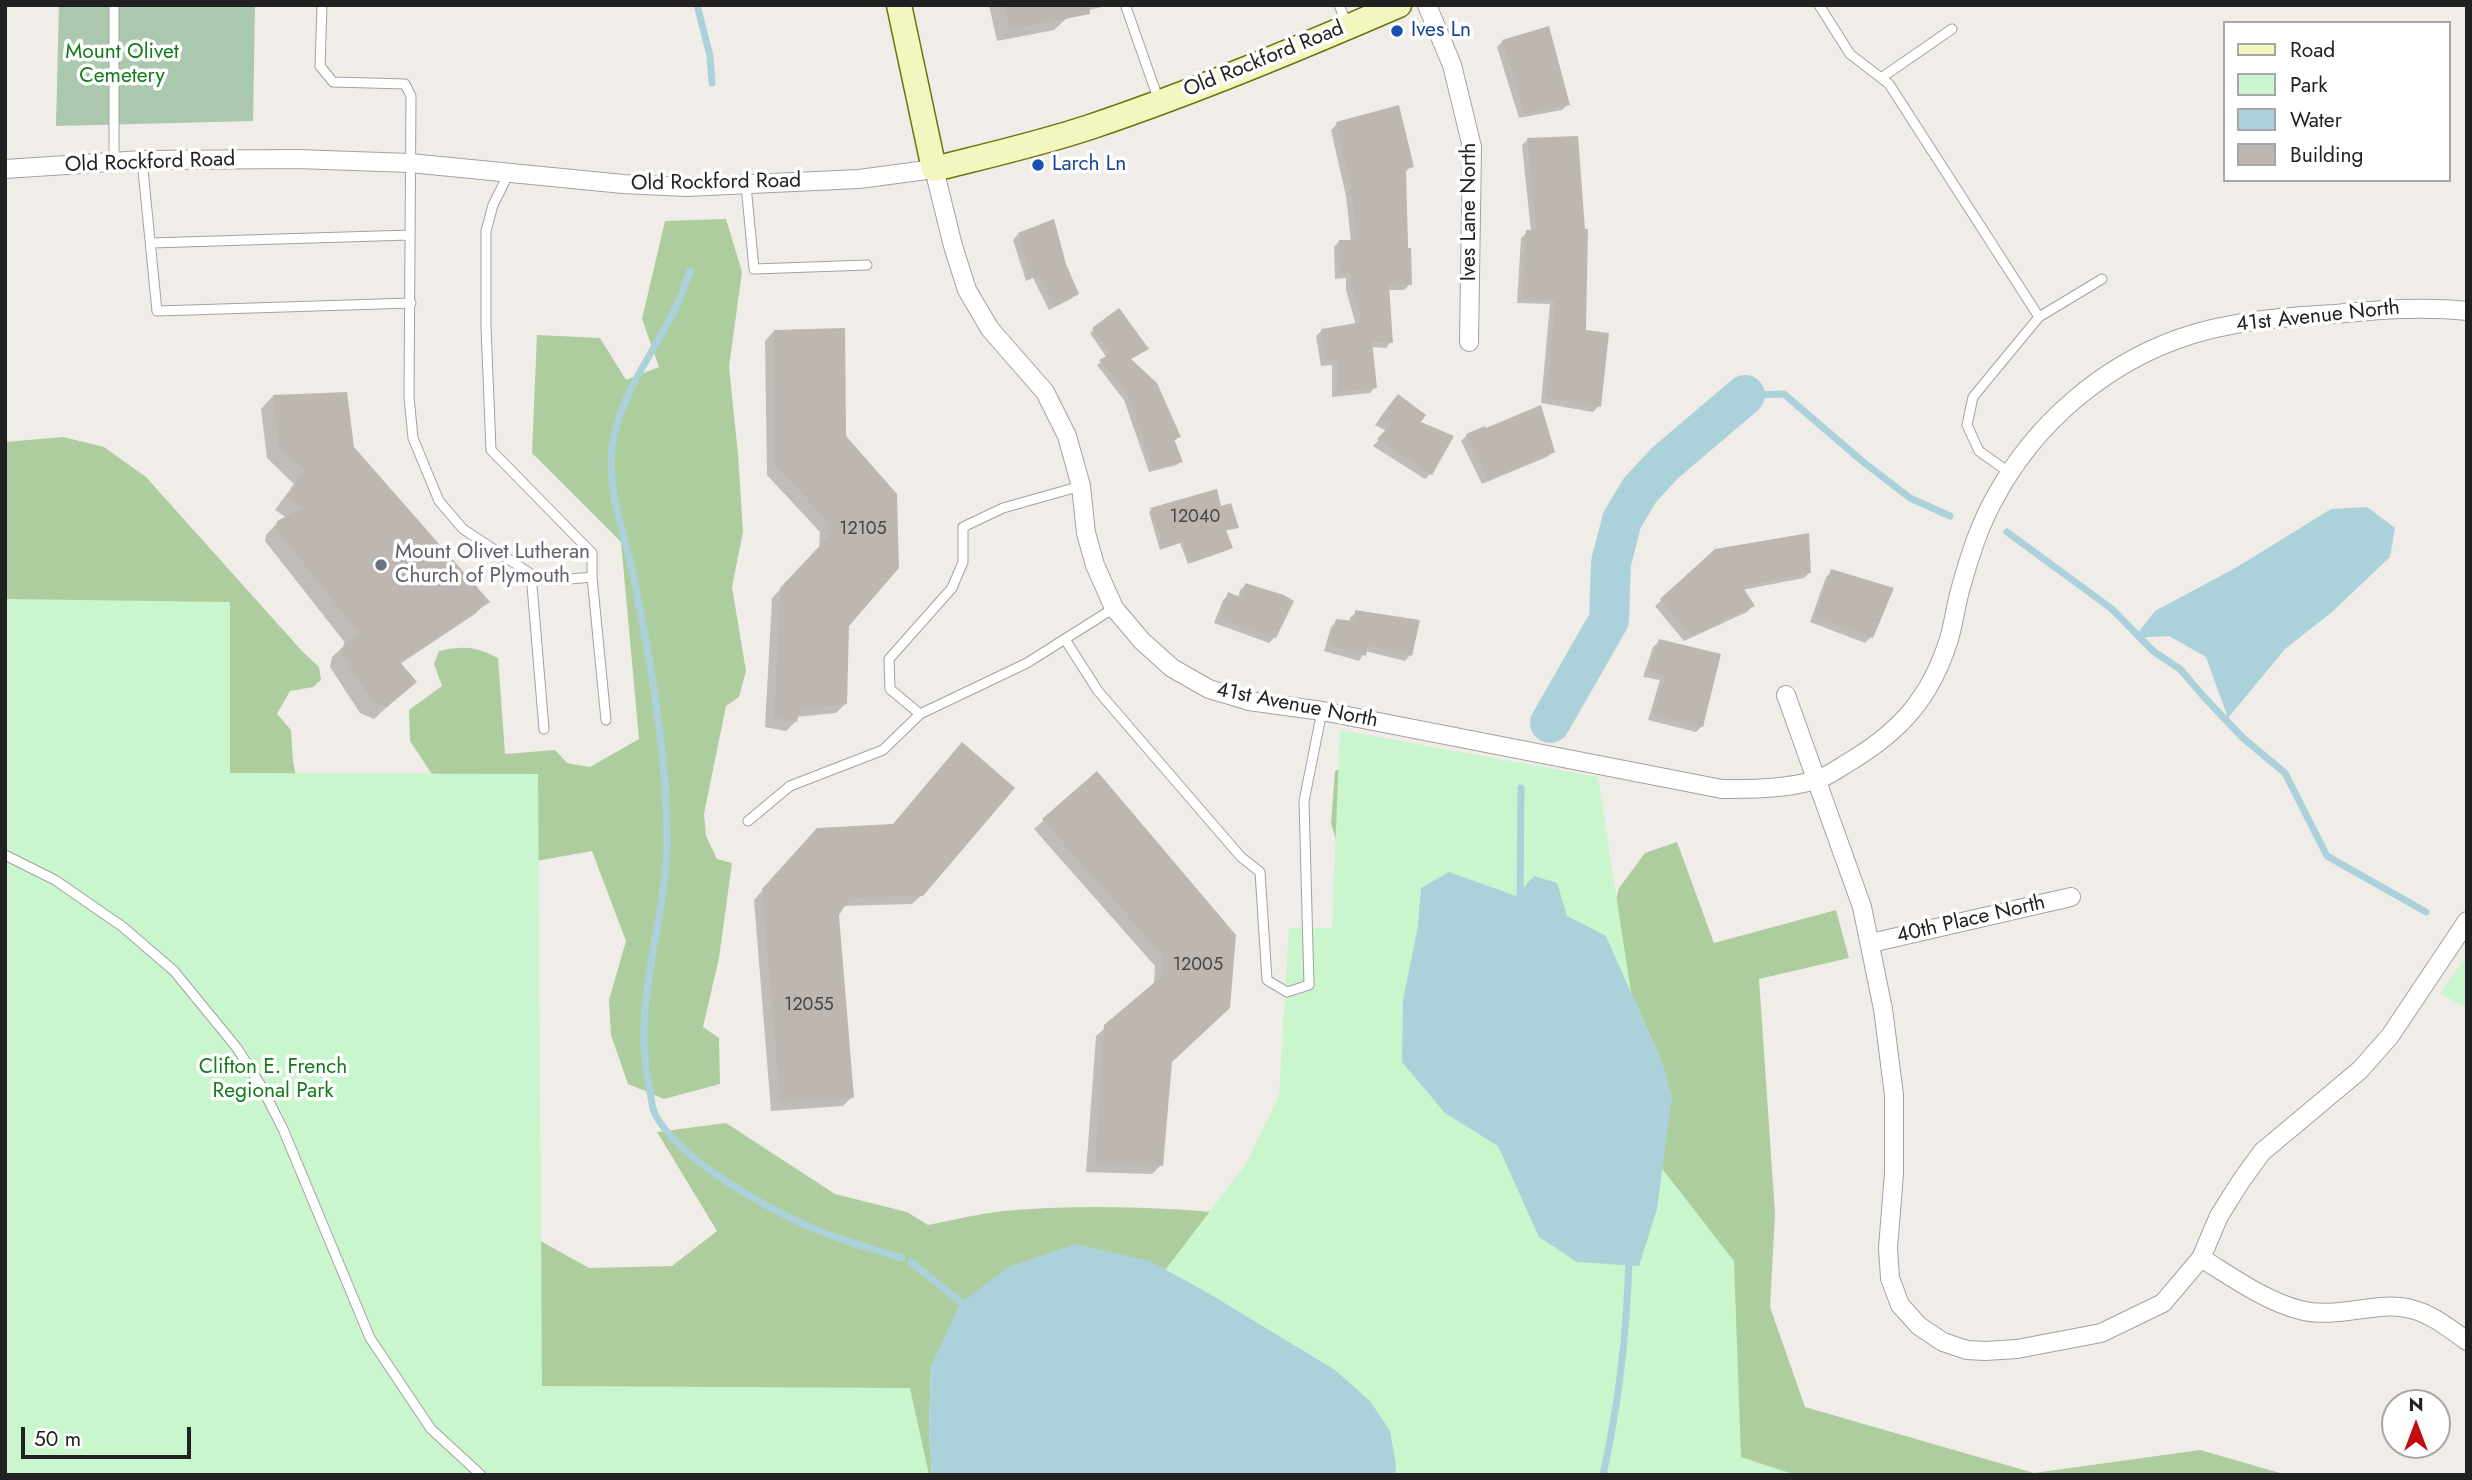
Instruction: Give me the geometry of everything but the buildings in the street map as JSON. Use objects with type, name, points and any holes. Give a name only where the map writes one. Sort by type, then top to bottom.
[{"type":"street","points":[[899,5],[934,169]]},
{"type":"street","name":"Old Rockford Road","points":[[5,169],[142,160],[297,159],[410,163],[661,186],[859,179],[934,169],[1052,138],[1159,102],[1344,16],[1399,5]]},
{"type":"street","name":"Ives Lane North","points":[[1427,5],[1452,65],[1472,148],[1469,342]]},
{"type":"street","name":"41st Avenue North","points":[[934,169],[967,290],[990,329],[1045,392],[1067,436],[1081,486],[1086,533],[1095,565],[1114,608],[1142,641],[1172,668],[1209,690],[1249,701],[1322,711],[1722,789],[1764,789],[1818,780],[1887,737],[1916,707],[1936,676],[1950,637],[1961,588],[1978,533],[1996,494],[2045,429],[2079,395],[2129,361],[2179,338],[2226,326],[2279,318],[2413,308],[2467,311]]},
{"type":"street","points":[[1786,695],[1862,907],[1883,1009],[1894,1095],[1894,1174],[1888,1248],[1890,1278],[1900,1305],[1919,1326],[1943,1342],[1967,1350],[2017,1349],[2101,1333],[2163,1303],[2201,1258],[2219,1216],[2262,1152],[2360,1070],[2390,1036],[2467,921]]},
{"type":"street","name":"40th Place North","points":[[1871,943],[2071,897]]},
{"type":"street","points":[[2201,1258],[2258,1292],[2299,1310],[2328,1314],[2389,1307],[2411,1308],[2432,1317],[2467,1341]]},
{"type":"lane","points":[[114,5],[114,161]]},
{"type":"lane","points":[[322,5],[320,65],[333,82],[405,84],[411,96],[409,397],[413,438],[439,501],[463,529],[531,574],[559,580],[592,577]]},
{"type":"lane","points":[[1819,5],[1850,54],[1889,84],[2039,317]]},
{"type":"lane","points":[[1126,7],[1159,102]]},
{"type":"lane","points":[[1881,78],[1952,29]]},
{"type":"lane","points":[[142,160],[157,311],[411,303]]},
{"type":"lane","points":[[510,172],[493,205],[486,230],[486,327],[491,450],[592,553],[606,720]]},
{"type":"lane","points":[[746,185],[754,269],[867,265]]},
{"type":"lane","points":[[150,243],[409,235]]},
{"type":"lane","points":[[2010,473],[1979,451],[1967,425],[1973,397],[2039,317],[2102,279]]},
{"type":"lane","points":[[920,714],[890,689],[889,659],[952,588],[963,562],[963,527],[1003,508],[1081,486]]},
{"type":"lane","points":[[531,574],[544,729]]},
{"type":"lane","points":[[748,821],[790,786],[883,750],[920,714],[1027,663],[1066,641],[1114,608]]},
{"type":"lane","points":[[1066,641],[1098,691],[1137,738],[1241,857],[1259,872],[1267,980],[1287,992],[1309,985],[1304,801],[1322,711]]},
{"type":"lane","points":[[5,855],[55,880],[123,927],[174,971],[237,1048],[261,1086],[283,1129],[370,1338],[431,1429],[481,1475]]},
{"type":"green space","name":"Mount Olivet Cemetery","points":[[59,5],[255,5],[253,121],[56,126]]},
{"type":"green space","points":[[726,219],[742,272],[729,367],[743,532],[732,587],[746,671],[739,697],[726,706],[704,814],[706,836],[717,859],[732,863],[719,958],[703,1027],[719,1038],[720,1084],[664,1099],[628,1084],[611,1035],[609,1000],[626,941],[592,851],[497,868],[477,981],[5,650],[5,442],[63,437],[104,447],[146,477],[319,667],[321,680],[313,687],[290,691],[277,714],[291,730],[293,761],[305,820],[447,797],[410,741],[409,710],[442,686],[434,664],[439,651],[469,648],[498,658],[505,754],[555,750],[567,763],[590,767],[639,739],[621,542],[532,453],[537,335],[600,338],[626,380],[659,367],[642,319],[665,221]]},
{"type":"green space","name":"Clifton E. French Regional Park","points":[[5,599],[230,602],[230,773],[538,774],[542,1386],[910,1388],[929,1475],[5,1475]]},
{"type":"green space","points":[[1340,730],[1598,777],[1657,1162],[1734,1261],[1741,1457],[1796,1475],[1359,1475],[1140,1303],[1246,1164],[1279,1096],[1289,928],[1332,928]]},
{"type":"green space","points":[[1389,748],[1553,839],[1663,1065],[1606,936],[1619,888],[1645,853],[1677,842],[1714,943],[1836,910],[1849,958],[1759,979],[1775,1214],[1770,1307],[1805,1407],[2034,1473],[2200,1450],[2287,1475],[1395,1475],[931,1366],[929,1429],[932,1475],[535,1475],[528,1234],[589,1268],[672,1266],[717,1231],[657,1132],[726,1123],[835,1194],[907,1212],[928,1225],[1003,1211],[1068,1207],[1165,1209],[1262,1216],[1356,907],[1331,823],[1335,771]]},
{"type":"green space","points":[[2467,956],[2467,1009],[2440,993]]},
{"type":"water","points":[[2367,507],[2395,528],[2390,557],[2332,612],[2285,649],[2228,718],[2206,657],[2169,636],[2134,638],[2155,611],[2237,567],[2331,509]]},
{"type":"water","points":[[1449,872],[1516,896],[1534,876],[1557,883],[1567,916],[1606,936],[1663,1065],[1672,1097],[1657,1209],[1639,1266],[1577,1262],[1539,1237],[1498,1146],[1445,1113],[1402,1062],[1403,1000],[1418,926],[1421,888]]},
{"type":"water","points":[[1076,1244],[1150,1261],[1335,1370],[1370,1401],[1390,1431],[1396,1465],[1395,1475],[932,1475],[929,1429],[931,1366],[960,1304],[1008,1267]]},
{"type":"waterway","points":[[697,5],[710,56],[712,83]]},
{"type":"waterway","points":[[690,271],[675,309],[626,400],[613,438],[611,458],[616,503],[634,578],[652,677],[664,776],[667,843],[665,873],[644,1025],[645,1056],[652,1104],[666,1131],[682,1148],[746,1194],[819,1231],[902,1258]]},
{"type":"waterway","points":[[1745,395],[1784,394],[1910,498],[1950,516]]},
{"type":"waterway","points":[[1550,723],[1609,620],[1611,563],[1622,520],[1640,490],[1665,463],[1745,395]]},
{"type":"waterway","points":[[2007,532],[2112,609],[2153,651],[2180,669],[2243,738],[2285,773],[2327,856],[2426,912]]},
{"type":"waterway","points":[[1520,900],[1521,788]]},
{"type":"waterway","points":[[1603,1475],[1621,1367],[1629,1258]]},
{"type":"waterway","points":[[911,1262],[967,1307]]},
{"type":"place","name":"Ives Ln","points":[[1397,31]]},
{"type":"place","name":"Larch Ln","points":[[1038,165]]},
{"type":"place","name":"Mount Olivet Lutheran Church of Plymouth","points":[[381,565]]}]
